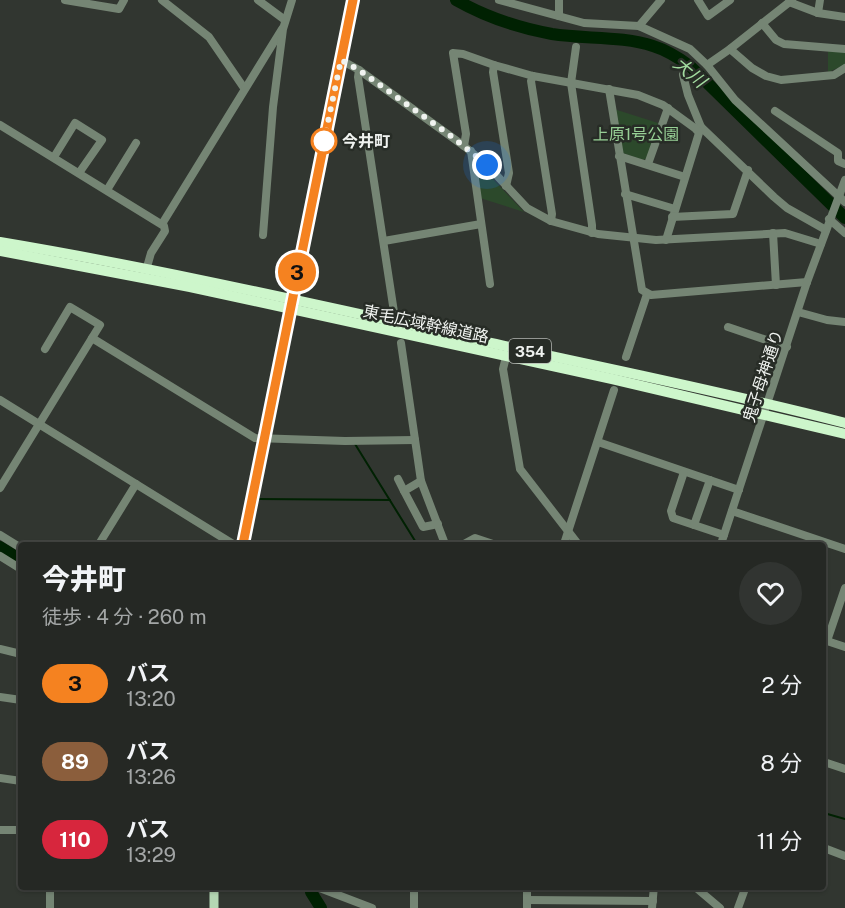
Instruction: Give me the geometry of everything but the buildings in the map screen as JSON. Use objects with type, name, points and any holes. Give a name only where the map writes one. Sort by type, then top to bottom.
[{"type":"highway","name":"東毛広域幹線道路","points":[[0,242],[766,410],[845,434]]},
{"type":"highway","name":"東毛広域幹線道路","points":[[0,251],[145,273]]},
{"type":"highway","name":"東毛広域幹線道路","points":[[291,304],[506,357],[766,410],[845,423]]},
{"type":"main road","points":[[243,542],[353,0]]},
{"type":"main road","points":[[214,908],[215,890]]},
{"type":"street","points":[[65,0],[119,9],[124,0]]},
{"type":"street","points":[[162,0],[209,37],[244,88]]},
{"type":"street","points":[[258,0],[284,25]]},
{"type":"street","points":[[263,235],[273,107],[284,25],[292,0]]},
{"type":"street","points":[[499,0],[591,24],[639,26],[690,49],[735,100],[840,199],[845,180]]},
{"type":"street","points":[[559,0],[559,16]]},
{"type":"street","points":[[639,26],[661,0]]},
{"type":"street","points":[[698,0],[708,16],[730,0]]},
{"type":"street","points":[[818,13],[820,0]]},
{"type":"street","points":[[706,65],[791,1],[818,13],[845,17]]},
{"type":"street","points":[[762,24],[776,40],[784,44],[845,49]]},
{"type":"street","points":[[162,224],[284,25]]},
{"type":"street","points":[[576,47],[571,83],[592,233]]},
{"type":"street","points":[[730,49],[759,72],[782,80],[834,75],[845,68]]},
{"type":"street","points":[[464,146],[466,134],[453,53],[463,54],[494,66],[533,76],[638,95],[668,108],[699,128],[748,170],[787,208],[826,230]]},
{"type":"street","points":[[341,60],[359,70],[471,151],[527,208],[551,221],[592,233],[633,238],[666,240],[772,233],[791,234],[821,244]]},
{"type":"street","points":[[494,66],[493,72],[509,173],[506,186]]},
{"type":"street","points":[[359,70],[358,77],[394,312]]},
{"type":"street","points":[[666,240],[699,133],[683,75]]},
{"type":"street","points":[[533,76],[531,81],[552,214],[551,221]]},
{"type":"street","points":[[609,89],[642,290],[647,294],[807,282]]},
{"type":"street","points":[[648,164],[668,108]]},
{"type":"street","points":[[775,111],[838,153],[838,161],[845,164]]},
{"type":"street","points":[[54,157],[75,123],[102,140],[79,173]]},
{"type":"street","points":[[0,126],[162,224],[165,231],[151,254],[145,273]]},
{"type":"street","points":[[107,190],[136,143]]},
{"type":"street","points":[[471,151],[490,284]]},
{"type":"street","points":[[619,156],[685,177]]},
{"type":"street","points":[[625,194],[673,213],[733,214],[748,170]]},
{"type":"street","name":"鬼子母神通り","points":[[722,542],[807,282],[830,217],[840,199]]},
{"type":"street","points":[[830,217],[845,233]]},
{"type":"street","points":[[384,241],[481,224]]},
{"type":"street","points":[[772,233],[776,285]]},
{"type":"street","points":[[626,357],[647,294]]},
{"type":"street","points":[[0,488],[100,325],[70,307],[45,349]]},
{"type":"street","points":[[798,312],[827,321],[845,322]]},
{"type":"street","points":[[728,327],[787,347]]},
{"type":"street","points":[[92,338],[250,436],[264,439],[345,441],[415,440]]},
{"type":"street","points":[[401,343],[421,481],[445,542]]},
{"type":"street","points":[[506,357],[503,369],[520,469],[576,542]]},
{"type":"street","points":[[565,542],[614,390]]},
{"type":"street","points":[[0,400],[230,542]]},
{"type":"street","points":[[598,442],[739,490]]},
{"type":"street","points":[[684,472],[671,514],[673,518],[724,536]]},
{"type":"street","points":[[398,479],[423,527],[438,524]]},
{"type":"street","points":[[694,525],[710,480]]},
{"type":"street","points":[[405,491],[421,481]]},
{"type":"street","points":[[100,542],[136,484]]},
{"type":"street","points":[[732,511],[824,542]]},
{"type":"street","points":[[0,535],[18,546]]},
{"type":"street","points":[[468,542],[475,538],[487,542]]},
{"type":"street","points":[[826,543],[845,549]]},
{"type":"street","points":[[0,556],[18,567]]},
{"type":"street","points":[[845,590],[827,641],[845,647]]},
{"type":"street","points":[[0,649],[18,653]]},
{"type":"street","points":[[0,697],[18,700]]},
{"type":"street","points":[[826,763],[845,769]]},
{"type":"street","points":[[0,778],[18,781]]},
{"type":"street","points":[[0,830],[18,830]]},
{"type":"street","points":[[826,849],[845,856]]},
{"type":"street","points":[[50,890],[50,908]]},
{"type":"street","points":[[326,890],[372,908]]},
{"type":"street","points":[[414,890],[414,908]]},
{"type":"street","points":[[699,890],[720,908]]},
{"type":"street","points":[[738,908],[745,890]]},
{"type":"street","points":[[527,904],[652,904]]},
{"type":"green space","points":[[828,50],[845,52],[845,65],[828,72]]},
{"type":"green space","name":"上原1号公園","points":[[614,109],[658,123],[647,158],[643,160],[623,153]]},
{"type":"green space","points":[[475,160],[524,212],[480,198]]},
{"type":"waterway","name":"大川","points":[[456,0],[491,17],[527,29],[565,36],[641,43],[672,54],[690,66],[845,218]]},
{"type":"waterway","points":[[355,444],[416,542]]},
{"type":"waterway","points":[[258,499],[390,500]]},
{"type":"waterway","points":[[0,547],[18,558]]},
{"type":"waterway","points":[[826,814],[845,819]]},
{"type":"waterway","points":[[311,892],[321,908]]},
{"type":"bus line","name":"3","points":[[243,542],[353,0]]},
{"type":"place","name":"今井町","points":[[324,141]]},
{"type":"route","points":[[324,141],[341,60],[359,70],[451,136],[487,165]]}]
